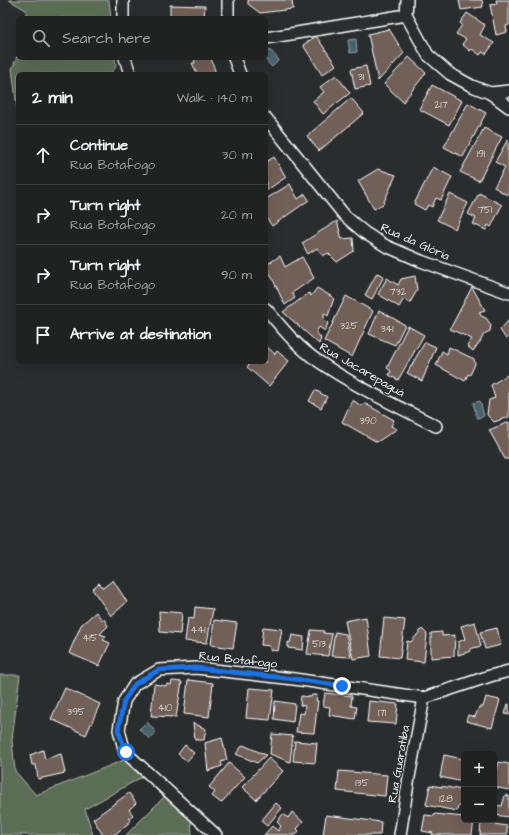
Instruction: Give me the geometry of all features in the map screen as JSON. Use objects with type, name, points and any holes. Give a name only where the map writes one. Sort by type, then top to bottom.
[{"type":"street","points":[[123,0],[123,16]]},
{"type":"street","points":[[228,0],[228,16]]},
{"type":"street","points":[[407,0],[406,15],[428,55],[450,74],[472,86],[490,93],[509,107]]},
{"type":"street","points":[[268,38],[406,15]]},
{"type":"street","points":[[126,60],[129,72]]},
{"type":"street","points":[[235,60],[239,72]]},
{"type":"street","points":[[490,93],[509,91]]},
{"type":"street","name":"Rua da Glória","points":[[268,120],[345,216],[365,233],[386,246],[421,261],[509,293]]},
{"type":"street","name":"Rua Jacarepaguá","points":[[268,311],[290,338],[317,361],[436,426]]},
{"type":"street","name":"Rua Botafogo","points":[[216,835],[126,752],[118,730],[124,701],[135,684],[159,670],[196,668],[294,679],[424,698],[509,671]]},
{"type":"street","name":"Rua Guaratiba","points":[[400,835],[424,698]]},
{"type":"green space","points":[[9,0],[109,0],[111,16],[26,16],[26,10]]},
{"type":"green space","points":[[16,59],[115,60],[116,67],[112,72],[16,72],[16,100],[12,69]]},
{"type":"green space","points":[[0,675],[20,675],[12,740],[15,771],[36,795],[124,760],[142,777],[85,809],[93,835],[0,835]]},
{"type":"green space","points":[[165,796],[191,820],[192,835],[126,835]]},
{"type":"water","points":[[356,39],[357,52],[350,53],[348,40]]},
{"type":"water","points":[[270,50],[279,60],[272,67],[266,60],[268,60],[268,52]]},
{"type":"water","points":[[480,401],[484,416],[477,418],[473,403]]},
{"type":"water","points":[[147,722],[156,732],[150,739],[139,729]]},
{"type":"building","points":[[248,0],[292,0],[293,9],[260,13],[248,4]]},
{"type":"building","points":[[459,0],[482,0],[483,7],[461,10]]},
{"type":"building","points":[[496,0],[509,0],[509,25],[506,26],[507,32],[496,35],[490,5],[497,4]]},
{"type":"building","points":[[170,5],[205,6],[204,16],[170,16]]},
{"type":"building","points":[[467,13],[485,25],[480,35],[494,43],[486,54],[482,52],[480,55],[472,49],[470,51],[462,44],[466,39],[456,34],[462,25],[460,23]]},
{"type":"building","points":[[389,29],[404,53],[378,81],[368,34]]},
{"type":"building","points":[[316,36],[336,65],[322,75],[303,45]]},
{"type":"building","points":[[409,57],[426,73],[403,102],[384,84]]},
{"type":"building","points":[[194,60],[212,60],[215,72],[196,72],[192,63],[195,63]]},
{"type":"building","points":[[366,66],[370,86],[355,89],[351,69]]},
{"type":"building","points":[[336,75],[350,93],[323,114],[313,101],[324,92],[320,87]]},
{"type":"building","points":[[432,85],[462,101],[449,125],[419,109]]},
{"type":"building","points":[[351,98],[364,113],[319,151],[307,136]]},
{"type":"building","points":[[468,103],[486,113],[463,157],[444,147]]},
{"type":"building","points":[[484,128],[502,137],[479,181],[460,172]]},
{"type":"building","points":[[508,139],[509,191],[507,195],[494,187],[505,167],[495,162]]},
{"type":"building","points":[[274,157],[286,177],[268,190],[268,161]]},
{"type":"building","points":[[433,167],[452,177],[441,200],[436,198],[432,207],[428,205],[425,210],[414,204]]},
{"type":"building","points":[[378,169],[396,175],[383,204],[374,209],[358,181]]},
{"type":"building","points":[[290,184],[298,199],[305,194],[309,200],[272,226],[268,220],[268,198]]},
{"type":"building","points":[[479,193],[502,205],[491,227],[488,225],[486,230],[473,224],[476,218],[468,214]]},
{"type":"building","points":[[450,194],[468,203],[455,229],[437,220]]},
{"type":"building","points":[[337,221],[342,239],[353,238],[354,251],[337,262],[328,253],[323,256],[317,248],[308,254],[302,243]]},
{"type":"building","points":[[280,256],[285,267],[302,257],[314,278],[292,293],[295,298],[285,305],[268,269],[268,264]]},
{"type":"building","points":[[377,273],[384,276],[372,299],[365,295]]},
{"type":"building","points":[[415,276],[417,290],[410,303],[404,299],[399,307],[378,294],[387,278],[398,285],[401,279]]},
{"type":"building","points":[[472,287],[485,310],[479,312],[481,316],[486,318],[491,325],[490,331],[484,334],[473,351],[467,346],[472,339],[450,329]]},
{"type":"building","points":[[317,288],[334,298],[328,316],[324,313],[324,319],[328,323],[325,331],[319,327],[316,332],[321,338],[319,344],[283,312],[309,293],[311,296]]},
{"type":"building","points":[[346,296],[373,311],[352,357],[324,341]]},
{"type":"building","points":[[379,310],[405,325],[395,345],[369,334]]},
{"type":"building","points":[[509,320],[509,337],[506,339],[500,330]]},
{"type":"building","points":[[408,326],[424,335],[398,380],[389,375],[391,371],[387,368]]},
{"type":"building","points":[[425,342],[436,347],[422,381],[407,373]]},
{"type":"building","points":[[449,347],[474,359],[475,364],[470,375],[468,374],[465,381],[436,365],[442,351],[447,354]]},
{"type":"building","points":[[268,348],[275,354],[277,351],[289,361],[269,386],[247,367],[250,364],[268,364]]},
{"type":"building","points":[[509,374],[509,417],[494,422],[487,415],[489,400],[495,398],[491,385]]},
{"type":"building","points":[[315,390],[327,397],[321,408],[309,401]]},
{"type":"building","points":[[352,400],[362,406],[364,403],[394,420],[391,426],[397,429],[377,442],[342,422]]},
{"type":"building","points":[[509,422],[509,459],[505,459],[489,430]]},
{"type":"building","points":[[113,580],[127,602],[111,616],[92,589],[99,583],[103,588]]},
{"type":"building","points":[[195,607],[213,609],[207,643],[185,641],[188,618],[194,619]]},
{"type":"building","points":[[159,611],[182,613],[180,634],[160,632]]},
{"type":"building","points":[[96,612],[102,620],[104,619],[108,626],[100,634],[106,636],[103,640],[110,643],[99,666],[69,653],[81,625]]},
{"type":"building","points":[[366,617],[371,656],[353,659],[345,621]]},
{"type":"building","points":[[384,618],[405,620],[400,658],[380,656]]},
{"type":"building","points":[[214,620],[237,623],[233,648],[211,645]]},
{"type":"building","points":[[475,622],[481,646],[470,649],[471,651],[458,655],[458,642],[465,639],[461,626]]},
{"type":"building","points":[[263,627],[282,629],[278,651],[270,650],[270,646],[261,645]]},
{"type":"building","points":[[497,628],[501,645],[485,649],[480,632]]},
{"type":"building","points":[[422,629],[427,634],[424,662],[405,660],[407,641],[411,642]]},
{"type":"building","points":[[311,630],[324,631],[323,633],[332,634],[328,656],[307,654]]},
{"type":"building","points":[[335,632],[346,634],[351,657],[331,656]]},
{"type":"building","points":[[442,632],[442,636],[455,635],[454,656],[431,658],[431,633]]},
{"type":"building","points":[[292,635],[304,637],[303,650],[288,648],[288,642],[290,643]]},
{"type":"building","points":[[188,680],[213,683],[209,717],[184,714]]},
{"type":"building","points":[[172,681],[182,682],[176,717],[151,716],[154,684],[166,686],[167,684],[171,685]]},
{"type":"building","points":[[65,688],[100,704],[86,735],[51,719]]},
{"type":"building","points":[[249,688],[274,690],[270,720],[246,718]]},
{"type":"building","points":[[325,693],[352,696],[351,706],[357,707],[355,719],[329,715],[330,707],[323,706]]},
{"type":"building","points":[[312,695],[317,695],[316,701],[318,701],[314,733],[296,732],[299,713],[304,714],[305,706],[300,705],[301,696],[311,697]]},
{"type":"building","points":[[486,697],[500,700],[492,728],[466,721],[468,715],[475,717],[479,707],[483,707]]},
{"type":"building","points":[[275,701],[295,704],[293,722],[274,719]]},
{"type":"building","points":[[369,701],[398,704],[396,724],[367,722]]},
{"type":"building","points":[[509,704],[509,715],[505,714]]},
{"type":"building","points":[[193,723],[206,729],[204,740],[195,740]]},
{"type":"building","points":[[272,734],[293,736],[290,762],[270,754]]},
{"type":"building","points":[[222,738],[227,760],[221,762],[222,766],[208,771],[205,743]]},
{"type":"building","points":[[295,741],[317,743],[315,763],[293,761]]},
{"type":"building","points":[[185,745],[194,753],[187,761],[178,754]]},
{"type":"building","points":[[243,745],[266,755],[257,763],[236,754]]},
{"type":"building","points":[[43,750],[45,759],[61,754],[65,773],[38,779],[36,765],[32,765],[30,755]]},
{"type":"building","points":[[444,755],[461,759],[461,782],[440,777]]},
{"type":"building","points":[[269,758],[283,771],[256,800],[242,787]]},
{"type":"building","points":[[499,762],[509,764],[509,790],[497,788],[497,770]]},
{"type":"building","points":[[229,763],[245,777],[221,803],[212,796],[215,792],[209,787]]},
{"type":"building","points":[[339,771],[387,775],[385,796],[337,791]]},
{"type":"building","points":[[430,785],[461,790],[461,806],[458,806],[457,811],[426,805]]},
{"type":"building","points":[[129,793],[136,803],[129,810],[133,815],[129,818],[131,821],[114,835],[103,835],[93,819]]},
{"type":"building","points":[[505,795],[509,796],[509,817],[497,815],[497,805],[502,806]]},
{"type":"building","points":[[276,803],[282,808],[267,826],[261,821]]},
{"type":"building","points":[[292,812],[303,822],[297,829],[299,831],[296,835],[264,835],[272,826],[278,831],[281,826],[277,822],[283,814],[288,818]]},
{"type":"building","points":[[435,814],[461,817],[461,823],[474,823],[472,835],[432,835],[433,833],[422,831],[425,815],[434,816]]},
{"type":"building","points":[[326,815],[381,822],[380,835],[323,835]]},
{"type":"building","points":[[481,823],[507,826],[507,835],[480,835]]},
{"type":"route","points":[[126,752],[118,730],[124,701],[135,684],[159,670],[196,668],[342,686]]}]
